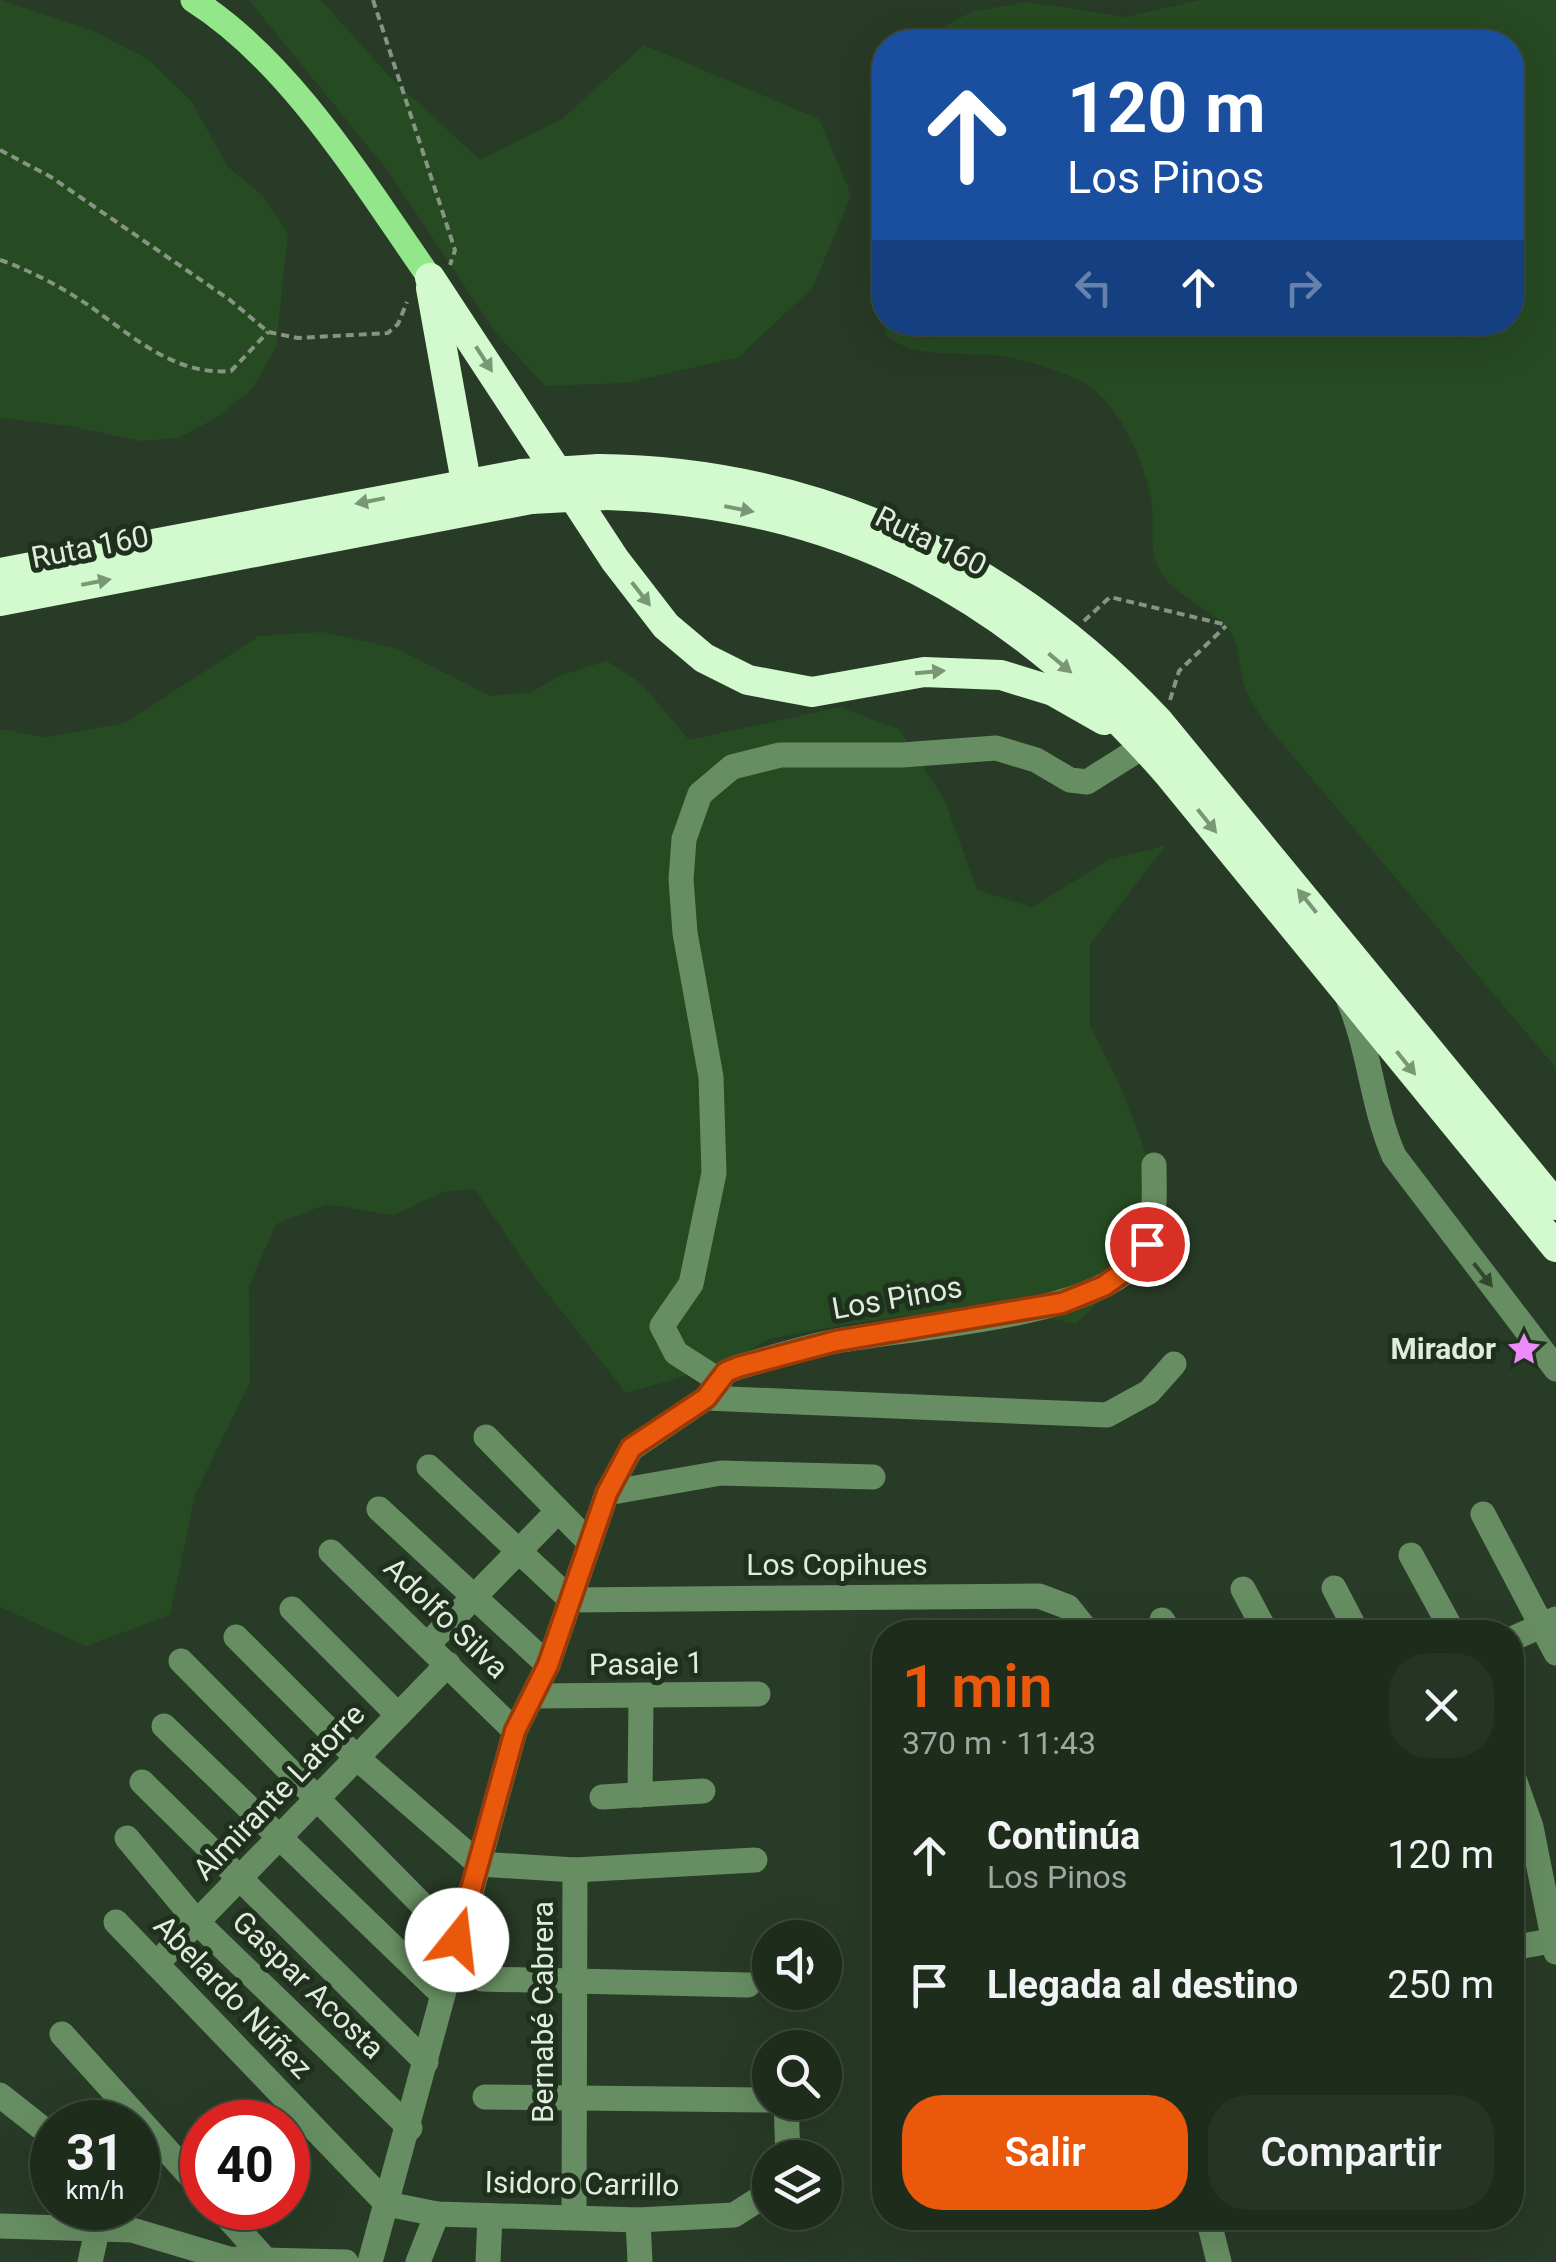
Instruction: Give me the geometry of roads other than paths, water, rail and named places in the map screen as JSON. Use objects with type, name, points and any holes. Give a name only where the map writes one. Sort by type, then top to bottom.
[{"type":"highway","points":[[436,286],[466,482]]},
{"type":"highway","points":[[436,286],[615,560],[666,626],[704,658],[748,680],[812,692],[924,672],[1002,676],[1052,691],[1144,746]]},
{"type":"highway","name":"Ruta 160","points":[[0,573],[466,482],[526,486],[736,482],[846,510],[968,566],[1068,635],[1159,722],[1556,1204]]},
{"type":"highway","name":"Ruta 160","points":[[603,482],[755,512],[834,534],[902,562],[966,596],[1033,641],[1099,698],[1144,746],[1556,1246]]},
{"type":"highway","name":"Ruta 160","points":[[0,601],[526,486]]},
{"type":"main road","points":[[193,0],[275,70],[364,183],[436,286]]},
{"type":"street","points":[[1144,746],[1087,782],[1070,780],[1036,760],[996,748],[902,755],[780,755],[732,767],[700,794],[684,839],[681,879],[685,933],[711,1077],[714,1173],[691,1284],[662,1326],[676,1353],[713,1389],[1107,1415],[1149,1392],[1174,1364]]},
{"type":"street","points":[[1344,988],[1364,1040],[1379,1117],[1394,1156],[1556,1370]]},
{"type":"street","name":"Los Pinos","points":[[370,2262],[410,2128],[440,1993],[515,1731],[548,1665],[607,1493],[631,1448],[738,1367],[836,1341],[1062,1303],[1104,1286],[1132,1266],[1147,1244],[1154,1219],[1154,1165]]},
{"type":"street","points":[[486,1438],[589,1542]]},
{"type":"street","points":[[429,1467],[571,1600]]},
{"type":"street","points":[[607,1493],[721,1473],[874,1477]]},
{"type":"street","points":[[379,1509],[548,1665]]},
{"type":"street","points":[[428,1644],[558,1511]]},
{"type":"street","points":[[1483,1514],[1550,1622],[1556,1652]]},
{"type":"street","name":"Adolfo Silva","points":[[331,1552],[515,1731]]},
{"type":"street","points":[[1411,1555],[1446,1620]]},
{"type":"street","points":[[1334,1588],[1351,1620]]},
{"type":"street","points":[[1243,1589],[1260,1620]]},
{"type":"street","name":"Los Copihues","points":[[571,1600],[1039,1596],[1068,1607],[1078,1620]]},
{"type":"street","points":[[292,1608],[398,1715]]},
{"type":"street","points":[[1524,1634],[1550,1622]]},
{"type":"street","points":[[236,1637],[357,1758],[478,1864],[576,1870],[755,1860]]},
{"type":"street","points":[[181,1661],[457,1940]]},
{"type":"street","name":"Almirante Latorre","points":[[156,1964],[448,1664]]},
{"type":"street","name":"Pasaje 1","points":[[534,1696],[758,1694]]},
{"type":"street","points":[[640,1795],[642,1698]]},
{"type":"street","points":[[164,1726],[440,1993]]},
{"type":"street","points":[[142,1782],[426,2062]]},
{"type":"street","points":[[602,1797],[703,1790]]},
{"type":"street","points":[[1524,1807],[1556,1952]]},
{"type":"street","name":"Gaspar Acosta","points":[[127,1838],[198,1923],[410,2128]]},
{"type":"street","name":"Bernabé Cabrera","points":[[574,2216],[576,1870]]},
{"type":"street","name":"Abelardo Núñez","points":[[116,1922],[387,2204]]},
{"type":"street","points":[[1524,1946],[1555,1940]]},
{"type":"street","points":[[482,1979],[748,1985]]},
{"type":"street","points":[[62,2034],[180,2165]]},
{"type":"street","points":[[0,2095],[30,2119]]},
{"type":"street","points":[[485,2097],[752,2100]]},
{"type":"street","name":"Isidoro Carrillo","points":[[387,2204],[437,2214],[638,2220],[734,2216],[752,2204]]},
{"type":"street","points":[[418,2262],[437,2214]]},
{"type":"street","points":[[488,2262],[490,2216]]},
{"type":"street","points":[[638,2220],[640,2262]]},
{"type":"street","points":[[0,2226],[30,2226]]},
{"type":"street","points":[[90,2262],[97,2230]]},
{"type":"street","points":[[154,2230],[229,2259],[346,2262]]},
{"type":"street","points":[[239,2230],[264,2258]]},
{"type":"street","points":[[1211,2230],[1219,2262]]},
{"type":"place","name":"Mirador","points":[[1524,1349]]}]
